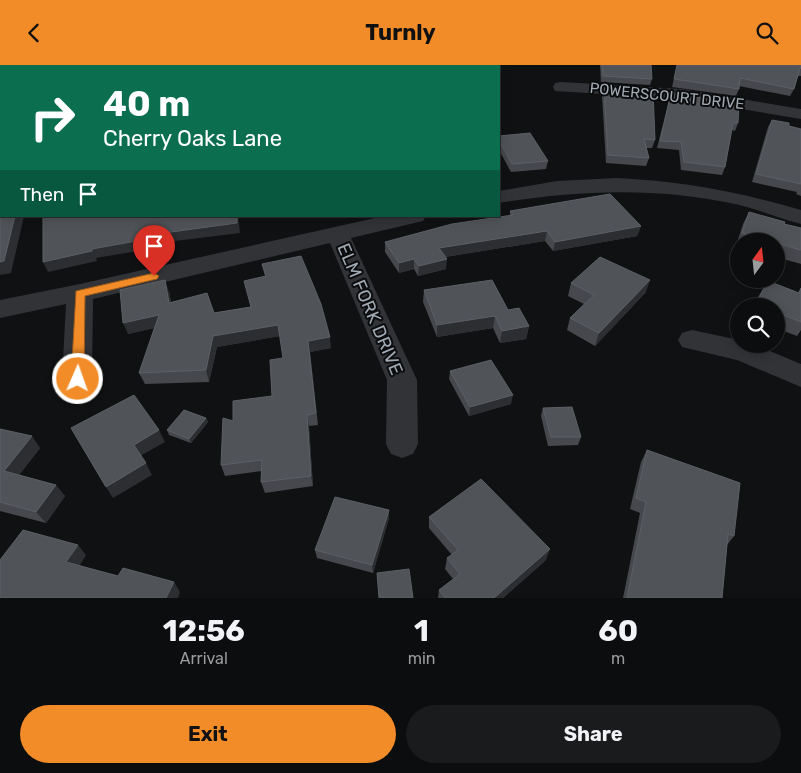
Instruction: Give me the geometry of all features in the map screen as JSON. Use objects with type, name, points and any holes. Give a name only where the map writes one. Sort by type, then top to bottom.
[{"type":"street","name":"POWERSCOURT DRIVE","points":[[561,87],[681,94],[801,114]]},
{"type":"street","points":[[500,197],[564,186],[621,184],[674,188],[736,198],[801,217]]},
{"type":"street","points":[[0,309],[80,293],[411,217]]},
{"type":"street","name":"ELM FORK DRIVE","points":[[338,234],[402,380],[402,444]]},
{"type":"street","points":[[78,379],[80,293]]},
{"type":"street","points":[[692,340],[743,351],[801,376]]},
{"type":"building","points":[[602,65],[651,65],[652,79],[603,76]]},
{"type":"building","points":[[677,65],[801,65],[801,68],[794,89],[740,78],[739,89],[674,79]]},
{"type":"building","points":[[604,88],[653,91],[655,140],[644,139],[649,158],[608,155]]},
{"type":"building","points":[[671,93],[739,103],[738,123],[733,123],[725,167],[684,162],[681,142],[660,141]]},
{"type":"building","points":[[772,120],[789,123],[789,126],[801,129],[801,184],[756,174]]},
{"type":"building","points":[[530,133],[548,161],[512,164],[500,142],[500,136]]},
{"type":"building","points":[[610,194],[641,226],[555,242],[547,231],[439,248],[447,259],[419,266],[414,259],[399,263],[385,242],[452,224],[513,215],[510,211]]},
{"type":"building","points":[[749,212],[785,222],[784,224],[801,228],[801,250],[785,246],[785,233],[742,233]]},
{"type":"building","points":[[0,217],[15,217],[4,261],[0,262]]},
{"type":"building","points":[[43,217],[237,217],[237,223],[164,233],[164,236],[92,249],[92,251],[43,262]]},
{"type":"building","points":[[301,256],[321,304],[330,337],[308,341],[316,413],[307,415],[311,476],[261,482],[262,460],[221,465],[223,418],[233,421],[233,401],[272,396],[270,360],[283,358],[278,325],[213,336],[206,370],[139,373],[159,315],[123,323],[120,290],[165,280],[169,303],[207,293],[214,313],[251,307],[244,281],[266,276],[262,264]]},
{"type":"building","points":[[600,257],[650,280],[599,333],[570,318],[594,295],[571,283]]},
{"type":"building","points":[[492,280],[508,310],[519,308],[529,326],[502,331],[495,316],[437,325],[424,290]]},
{"type":"building","points":[[764,288],[785,288],[799,293],[801,288],[801,322],[785,316],[785,298],[758,298]]},
{"type":"building","points":[[491,360],[513,395],[470,407],[450,371]]},
{"type":"building","points":[[134,395],[159,430],[134,445],[146,463],[106,487],[71,428]]},
{"type":"building","points":[[572,407],[581,437],[551,437],[543,408]]},
{"type":"building","points":[[184,410],[206,418],[189,439],[167,430]]},
{"type":"building","points":[[0,429],[32,436],[4,471],[56,485],[36,512],[0,502]]},
{"type":"building","points":[[647,450],[740,483],[734,536],[728,534],[722,598],[627,598],[646,502],[636,498]]},
{"type":"building","points":[[481,479],[550,549],[494,598],[445,598],[439,590],[460,574],[447,558],[458,550],[429,517]]},
{"type":"building","points":[[335,497],[389,510],[372,565],[315,550]]},
{"type":"building","points":[[23,530],[78,545],[66,562],[118,576],[123,568],[174,582],[166,598],[0,598],[0,560]]},
{"type":"building","points":[[409,569],[413,598],[379,598],[377,573]]},
{"type":"route","points":[[78,379],[80,293],[154,276]]}]
